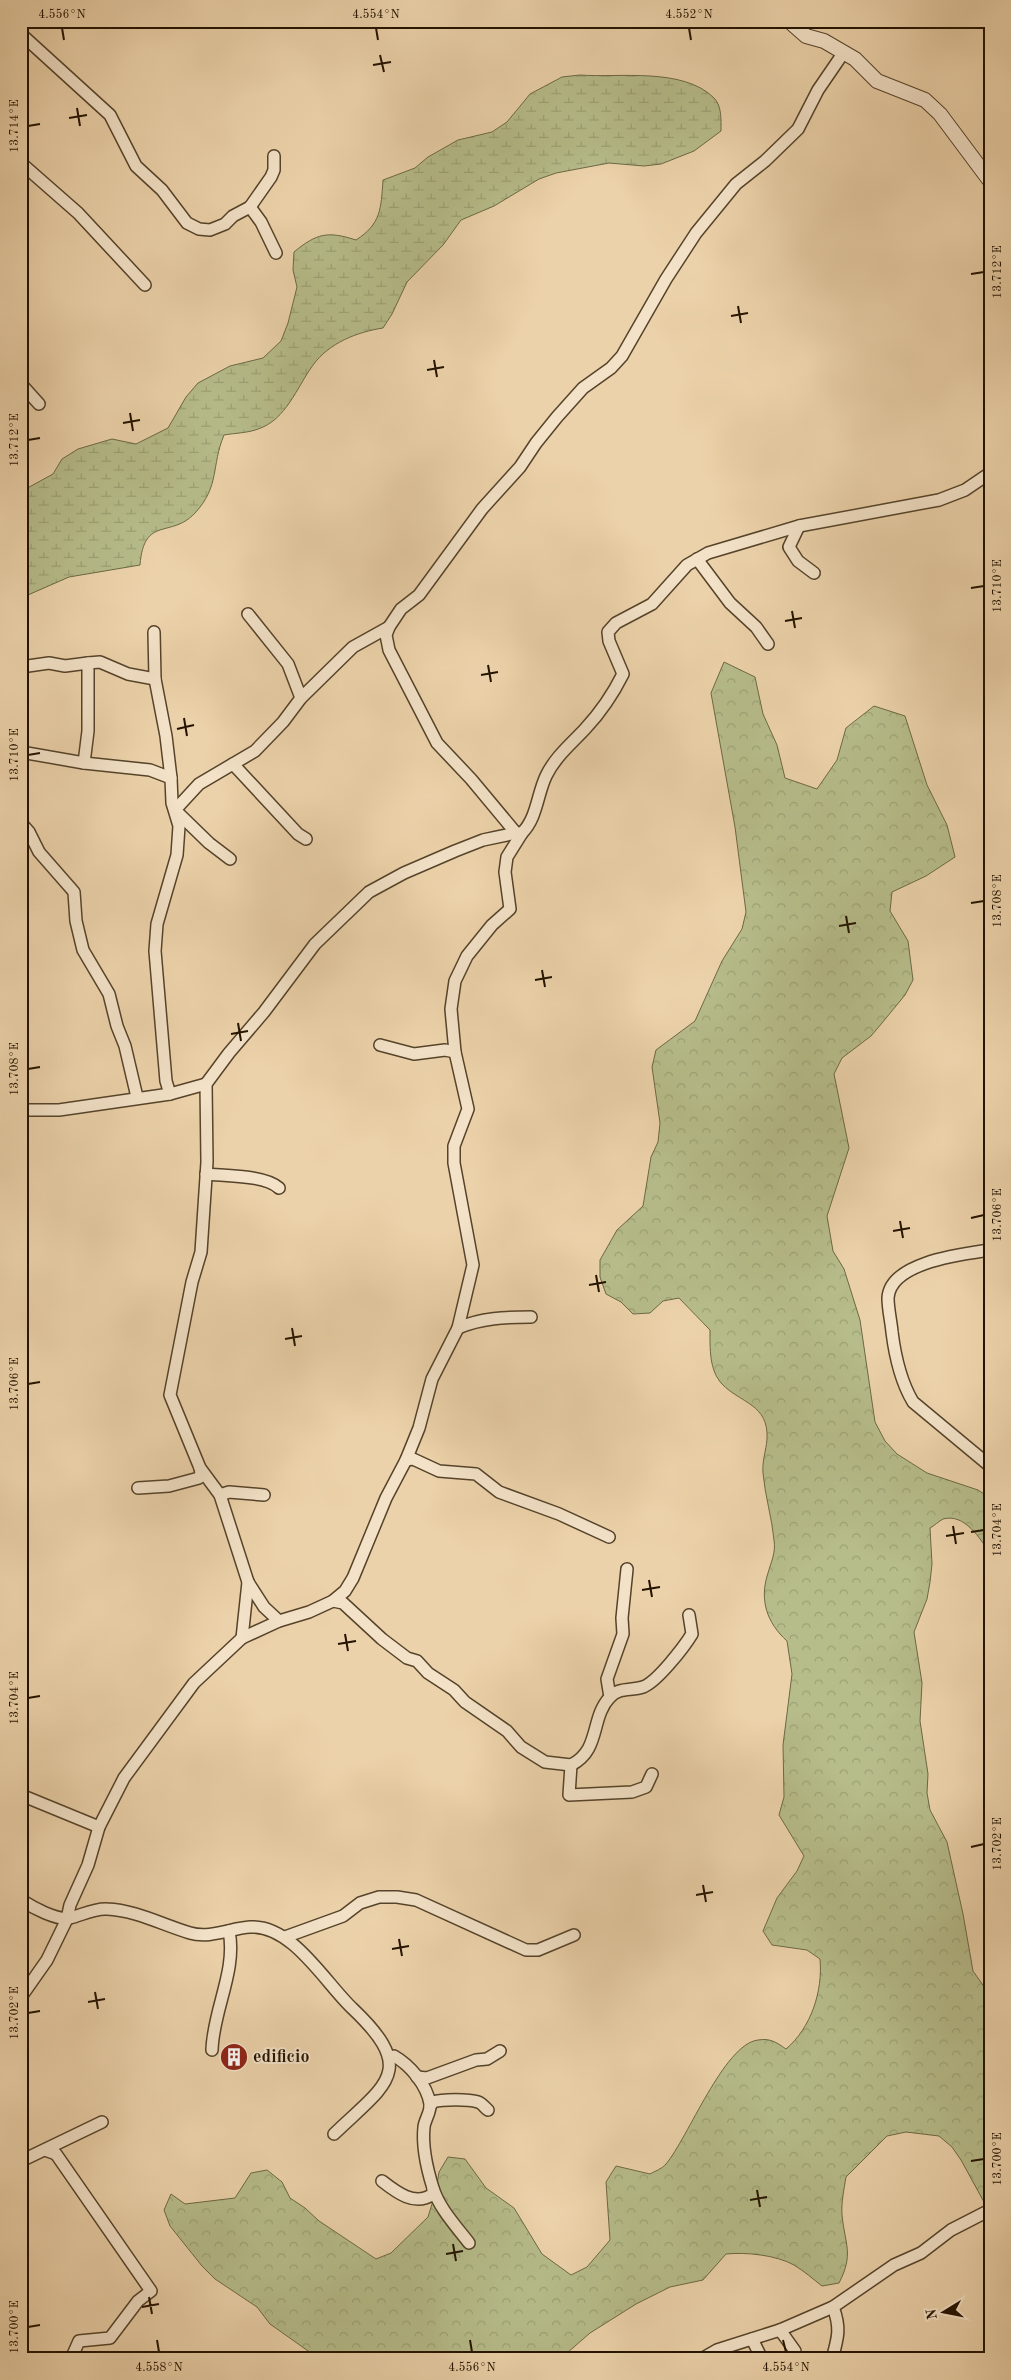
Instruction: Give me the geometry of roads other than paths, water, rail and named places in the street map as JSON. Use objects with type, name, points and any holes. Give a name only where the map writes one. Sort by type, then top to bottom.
[{"type":"street","points":[[789,21],[806,36],[824,41],[844,52],[877,81],[925,100],[940,114],[990,181]]},
{"type":"street","points":[[21,34],[110,115],[136,166],[162,190],[187,223],[199,229],[210,230],[250,207],[271,177],[274,170],[274,156]]},
{"type":"street","points":[[519,833],[437,743],[389,650],[386,635],[389,627],[401,609],[419,595],[482,509],[520,467],[556,417],[583,388],[611,368],[622,356],[666,279],[696,233],[736,184],[765,161],[798,129],[818,90],[844,52]]},
{"type":"street","points":[[21,163],[78,213],[145,286]]},
{"type":"street","points":[[250,207],[262,222],[276,253]]},
{"type":"street","points":[[21,384],[39,404]]},
{"type":"street","points":[[138,1488],[169,1486],[199,1478],[202,1473],[170,1395],[192,1282],[201,1252],[206,1174],[206,1084],[264,1012],[315,944],[369,892],[404,873],[455,851],[483,840],[519,833],[529,826],[545,777],[555,760],[587,727],[614,692],[623,674],[609,641],[608,632],[616,624],[652,604],[687,565],[729,546],[799,526],[939,500],[965,490],[990,473]]},
{"type":"street","points":[[799,526],[789,547],[798,561],[814,573]]},
{"type":"street","points":[[697,559],[730,602],[756,627],[768,644]]},
{"type":"street","points":[[248,614],[259,625],[288,664],[302,698]]},
{"type":"street","points":[[175,810],[199,784],[255,751],[302,698],[353,648],[389,627]]},
{"type":"street","points":[[154,632],[155,679],[166,736],[175,810],[179,826],[177,855],[156,924],[156,951],[166,1081],[170,1094]]},
{"type":"street","points":[[21,667],[100,662],[128,674],[155,679]]},
{"type":"street","points":[[84,764],[88,731],[88,663]]},
{"type":"street","points":[[21,752],[84,764],[150,770],[171,778]]},
{"type":"street","points":[[233,764],[298,834],[306,839]]},
{"type":"street","points":[[175,810],[209,843],[230,859]]},
{"type":"street","points":[[21,823],[29,832],[39,852],[74,892],[76,921],[83,950],[109,994],[138,1097]]},
{"type":"street","points":[[23,1992],[48,1960],[67,1919],[70,1905],[88,1865],[99,1827],[124,1778],[194,1683],[242,1638],[279,1621],[309,1612],[333,1600],[345,1591],[353,1578],[386,1498],[406,1460],[419,1428],[432,1379],[458,1328],[474,1265],[454,1164],[454,1146],[468,1109],[455,1052],[451,1009],[455,981],[467,956],[492,925],[510,909],[504,872],[507,857],[519,833]]},
{"type":"street","points":[[380,1045],[414,1054],[445,1050],[455,1052]]},
{"type":"street","points":[[21,1110],[59,1110],[138,1097],[170,1094],[206,1084]]},
{"type":"street","points":[[206,1174],[250,1178],[275,1185],[279,1188]]},
{"type":"street","points":[[990,1250],[957,1255],[911,1268],[899,1276],[892,1285],[888,1297],[894,1348],[907,1392],[913,1402],[990,1466]]},
{"type":"street","points":[[458,1328],[483,1320],[504,1317],[531,1317]]},
{"type":"street","points":[[406,1460],[414,1459],[439,1471],[476,1474],[499,1492],[559,1514],[610,1536]]},
{"type":"street","points":[[200,1468],[220,1495],[248,1582],[264,1607],[279,1621]]},
{"type":"street","points":[[220,1495],[224,1492],[264,1495]]},
{"type":"street","points":[[610,1697],[607,1679],[623,1634],[622,1618],[627,1569]]},
{"type":"street","points":[[242,1638],[248,1582]]},
{"type":"street","points":[[333,1600],[343,1603],[382,1639],[407,1658],[417,1661],[428,1672],[454,1690],[465,1702],[507,1731],[521,1747],[545,1762],[571,1765]]},
{"type":"street","points":[[652,1774],[646,1787],[632,1792],[569,1795],[571,1765],[590,1749],[600,1715],[610,1697],[620,1690],[644,1687],[679,1656],[692,1634],[689,1615]]},
{"type":"street","points":[[21,1795],[99,1827]]},
{"type":"street","points":[[285,1937],[343,1916],[360,1903],[379,1897],[416,1900],[526,1950],[538,1950],[574,1935]]},
{"type":"street","points":[[21,1900],[37,1910],[67,1919],[103,1909],[118,1910],[192,1934],[212,1934],[251,1927],[261,1928],[285,1937],[319,1970],[339,1996],[372,2027],[390,2058],[390,2072],[380,2089],[334,2134]]},
{"type":"street","points":[[212,2050],[213,2033],[228,1974],[231,1941],[229,1930]]},
{"type":"street","points":[[417,2077],[427,2078],[476,2060],[487,2059],[500,2051]]},
{"type":"street","points":[[390,2058],[394,2056],[403,2061],[417,2077],[426,2090],[430,2106]]},
{"type":"street","points":[[468,2243],[438,2201],[433,2189],[426,2160],[424,2127],[432,2102],[438,2100],[479,2102],[488,2110]]},
{"type":"street","points":[[21,2161],[102,2122]]},
{"type":"street","points":[[45,2150],[56,2154],[150,2292],[138,2301],[110,2338],[79,2341],[72,2359]]},
{"type":"street","points":[[382,2181],[398,2194],[408,2198],[428,2197],[433,2194],[433,2189]]},
{"type":"street","points":[[691,2359],[703,2358],[717,2350],[780,2330],[808,2316],[833,2307],[894,2265],[921,2253],[951,2230],[990,2210]]},
{"type":"street","points":[[832,2359],[838,2340],[838,2322],[833,2307]]},
{"type":"street","points":[[780,2330],[796,2351]]},
{"type":"street","points":[[752,2339],[762,2359]]},
{"type":"place","name":"edificio","points":[[234,2057]]}]
